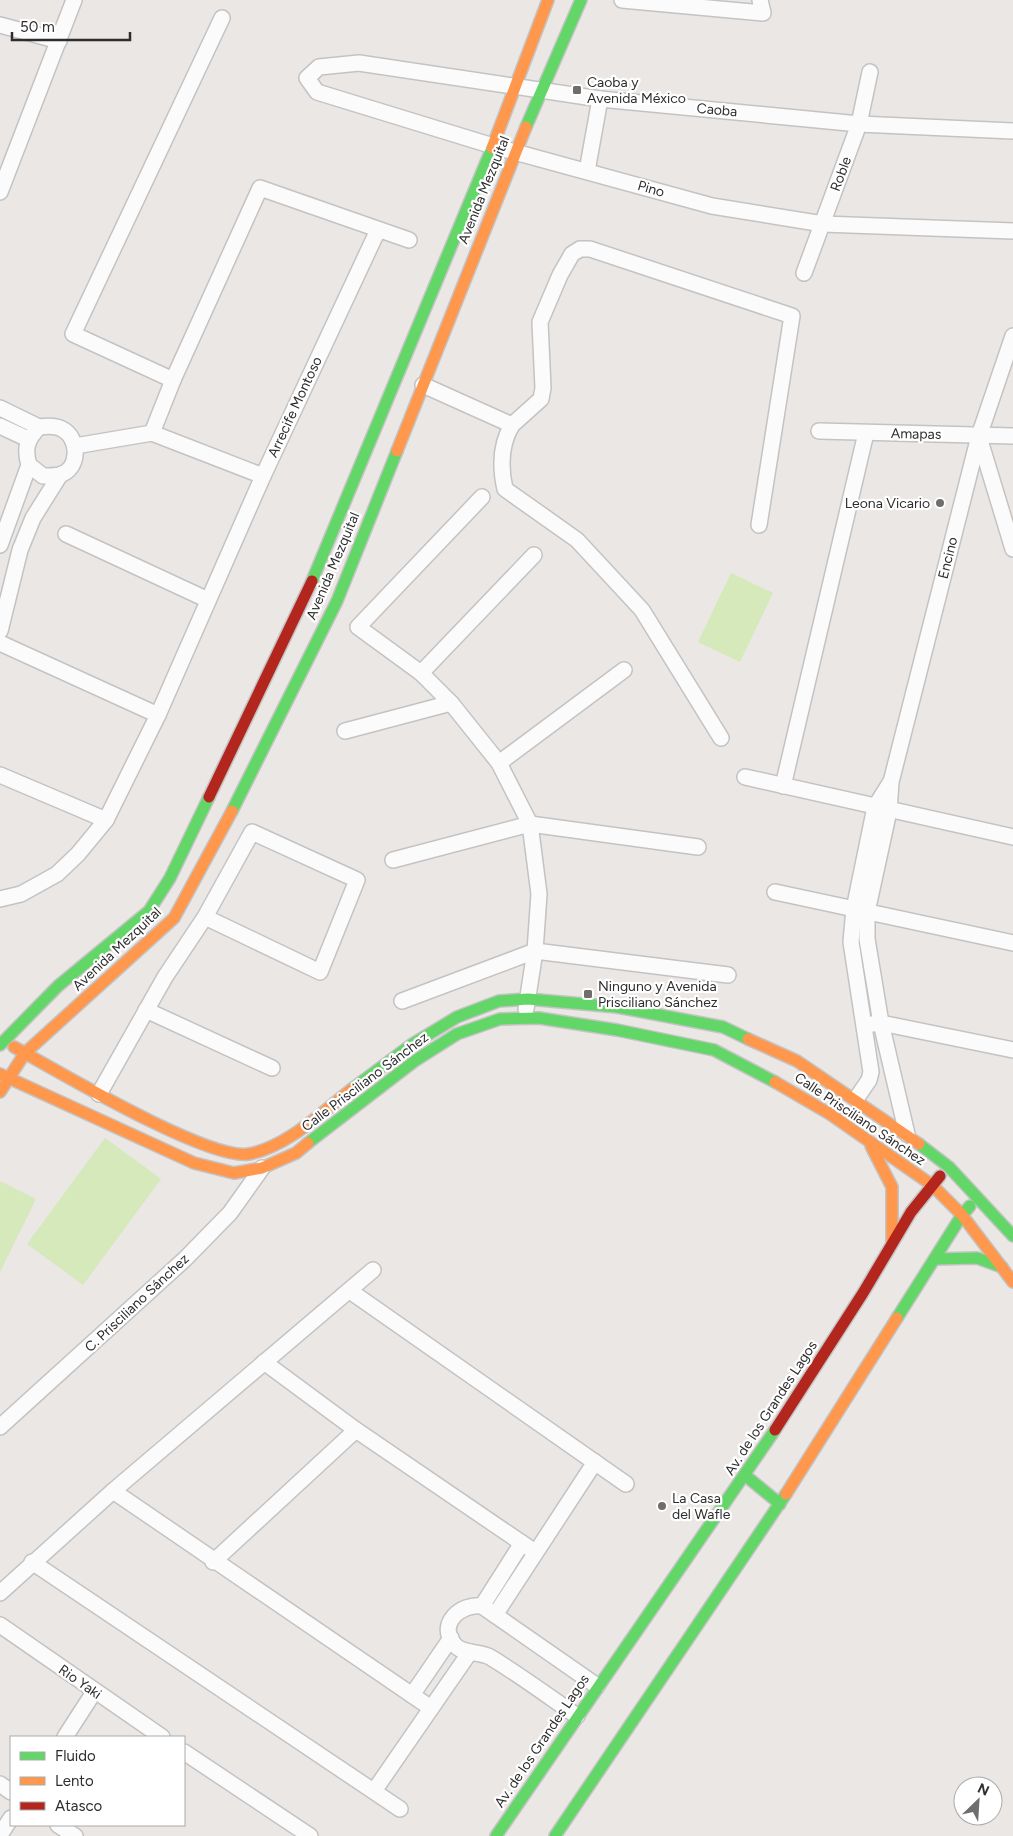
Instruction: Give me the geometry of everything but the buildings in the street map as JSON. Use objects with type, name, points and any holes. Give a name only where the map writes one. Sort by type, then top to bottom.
[{"type":"street","points":[[0,192],[74,0]]},
{"type":"street","name":"Avenida Mezquital","points":[[1,1042],[58,986],[150,911],[170,878],[302,605],[493,146],[548,0]]},
{"type":"street","name":"Avenida Mezquital","points":[[0,1092],[4,1075],[25,1053],[174,918],[242,792],[337,601],[541,90],[581,0]]},
{"type":"street","points":[[622,0],[761,6]]},
{"type":"street","points":[[173,380],[73,334],[222,18]]},
{"type":"street","points":[[0,25],[58,41]]},
{"type":"street","name":"Caoba","points":[[307,78],[319,67],[359,63],[600,99],[859,124],[1013,132]]},
{"type":"street","name":"Roble","points":[[804,273],[859,124],[870,72]]},
{"type":"street","name":"Pino","points":[[307,78],[317,92],[493,146],[712,206],[823,224],[1013,231]]},
{"type":"street","points":[[587,171],[600,99]]},
{"type":"street","points":[[152,433],[173,380],[260,188],[409,240]]},
{"type":"street","name":"Arrecife Montoso","points":[[0,899],[21,894],[57,874],[78,854],[106,820],[158,715],[264,476],[378,230]]},
{"type":"street","points":[[721,738],[642,610],[577,540],[505,489],[501,472],[504,438],[512,425],[541,399],[543,388],[540,322],[560,275],[572,254],[580,249],[590,249],[792,316],[759,525]]},
{"type":"street","name":"Encino","points":[[882,809],[891,782],[979,436],[1013,336]]},
{"type":"street","points":[[423,385],[512,425]]},
{"type":"street","points":[[0,408],[39,427],[51,426],[62,429],[70,436],[75,446],[75,458],[70,468],[60,475],[33,518],[20,550],[0,631]]},
{"type":"street","points":[[0,426],[28,440]]},
{"type":"street","points":[[39,427],[28,440],[25,452],[29,465],[43,476],[60,475]]},
{"type":"street","name":"Amapas","points":[[819,431],[1013,436]]},
{"type":"street","points":[[75,446],[152,433],[264,476]]},
{"type":"street","points":[[784,786],[866,433]]},
{"type":"street","points":[[979,436],[1013,547]]},
{"type":"street","points":[[0,545],[29,465]]},
{"type":"street","points":[[482,497],[358,627],[421,673],[451,703],[499,763],[530,824],[539,894],[536,951],[524,1018]]},
{"type":"street","points":[[66,534],[208,600]]},
{"type":"street","points":[[421,673],[534,555]]},
{"type":"street","points":[[0,643],[158,715]]},
{"type":"street","points":[[499,763],[624,670]]},
{"type":"street","points":[[345,731],[451,703]]},
{"type":"street","points":[[0,775],[106,820]]},
{"type":"street","points":[[745,777],[1013,837]]},
{"type":"street","points":[[856,1099],[869,1080],[871,1072],[851,942],[860,910],[882,809]]},
{"type":"street","points":[[393,860],[530,824],[698,847]]},
{"type":"street","points":[[100,1094],[146,1010],[205,917],[252,832],[357,880],[320,972],[205,917]]},
{"type":"street","points":[[775,892],[1013,943]]},
{"type":"street","points":[[860,910],[867,939],[881,1023],[907,1134]]},
{"type":"street","points":[[402,1001],[536,951],[728,975]]},
{"type":"street","name":"Calle Prisciliano Sánchez","points":[[1,1042],[199,1144],[223,1151],[248,1154],[277,1143],[297,1130],[411,1045],[457,1017],[499,1001],[528,998],[617,1007],[724,1027],[797,1061],[907,1134],[949,1167],[1011,1225]]},
{"type":"street","points":[[146,1010],[272,1068]]},
{"type":"street","name":"Calle Prisciliano Sánchez","points":[[4,1075],[194,1163],[234,1173],[262,1168],[296,1153],[416,1060],[457,1034],[500,1019],[524,1018],[617,1030],[714,1050],[781,1085],[867,1140],[932,1185],[962,1215],[1013,1282]]},
{"type":"street","points":[[863,1024],[881,1023],[1013,1050]]},
{"type":"street","points":[[867,1140],[884,1168],[892,1187],[892,1245]]},
{"type":"street","name":"Av. de los Grandes Lagos","points":[[496,1836],[576,1716],[746,1476],[911,1212],[949,1167]]},
{"type":"street","name":"C. Prisciliano Sánchez","points":[[0,1427],[185,1259],[230,1213],[262,1168]]},
{"type":"street","points":[[555,1836],[780,1504],[962,1215],[978,1196]]},
{"type":"street","points":[[935,1259],[977,1258],[1002,1266]]},
{"type":"street","points":[[0,1593],[32,1562],[113,1491],[350,1291],[372,1270]]},
{"type":"street","points":[[350,1291],[626,1484]]},
{"type":"street","points":[[264,1362],[356,1430],[529,1547]]},
{"type":"street","points":[[213,1562],[356,1430]]},
{"type":"street","points":[[482,1606],[595,1462]]},
{"type":"street","points":[[746,1476],[780,1504]]},
{"type":"street","points":[[113,1491],[213,1562],[430,1708]]},
{"type":"street","points":[[495,1615],[529,1547]]},
{"type":"street","points":[[32,1562],[400,1809]]},
{"type":"street","points":[[576,1716],[488,1655],[470,1652],[454,1645],[449,1630],[454,1616],[466,1606],[482,1606],[597,1686]]},
{"type":"street","name":"Rio Yaki","points":[[0,1625],[94,1692],[160,1736]]},
{"type":"street","points":[[412,1695],[451,1638]]},
{"type":"street","points":[[374,1791],[470,1652]]},
{"type":"street","points":[[66,1736],[94,1692]]},
{"type":"street","points":[[185,1753],[310,1836]]},
{"type":"street","points":[[0,1835],[10,1820]]},
{"type":"street","points":[[60,1826],[75,1836]]},
{"type":"green space","points":[[731,573],[773,593],[740,662],[698,642]]},
{"type":"green space","points":[[105,1138],[161,1179],[83,1285],[27,1244]]},
{"type":"green space","points":[[0,1181],[36,1199],[0,1272]]},
{"type":"traffic: fast","points":[[526,127],[581,0]]},
{"type":"traffic: fast","points":[[312,581],[492,148]]},
{"type":"traffic: fast","points":[[232,811],[337,601],[397,451]]},
{"type":"traffic: fast","points":[[0,1045],[58,986],[149,911],[170,878],[209,797]]},
{"type":"traffic: fast","points":[[352,1089],[411,1045],[457,1017],[499,1001],[528,999],[617,1007],[723,1027],[748,1039]]},
{"type":"traffic: fast","points":[[308,1143],[416,1060],[457,1034],[500,1019],[539,1018],[617,1030],[714,1050],[775,1082]]},
{"type":"traffic: fast","points":[[919,1144],[949,1167],[1013,1236]]},
{"type":"traffic: fast","points":[[897,1318],[962,1215],[970,1206]]},
{"type":"traffic: fast","points":[[935,1259],[977,1258],[1002,1267]]},
{"type":"traffic: fast","points":[[496,1836],[775,1430]]},
{"type":"traffic: fast","points":[[746,1476],[780,1504]]},
{"type":"traffic: fast","points":[[555,1836],[786,1494]]},
{"type":"traffic: slow","points":[[492,148],[548,0]]},
{"type":"traffic: slow","points":[[397,451],[526,127]]},
{"type":"traffic: slow","points":[[0,1092],[25,1053],[174,918],[232,811]]},
{"type":"traffic: slow","points":[[748,1039],[797,1061],[919,1144]]},
{"type":"traffic: slow","points":[[14,1047],[132,1112],[201,1143],[229,1152],[249,1154],[277,1144],[304,1128],[352,1089]]},
{"type":"traffic: slow","points":[[0,1074],[194,1163],[234,1173],[262,1168],[296,1153],[308,1143]]},
{"type":"traffic: slow","points":[[775,1082],[830,1114],[932,1185],[962,1215],[1013,1282]]},
{"type":"traffic: slow","points":[[871,1146],[892,1187],[892,1243]]},
{"type":"traffic: slow","points":[[786,1494],[897,1318]]},
{"type":"traffic: jam","points":[[209,797],[312,581]]},
{"type":"traffic: jam","points":[[775,1430],[863,1293],[911,1212],[940,1176]]},
{"type":"place","name":"Caoba y Avenida México","points":[[577,90]]},
{"type":"place","name":"Leona Vicario","points":[[940,503]]},
{"type":"place","name":"Ninguno y Avenida Prisciliano Sánchez","points":[[588,994]]},
{"type":"place","name":"La Casa del Wafle","points":[[662,1506]]}]
